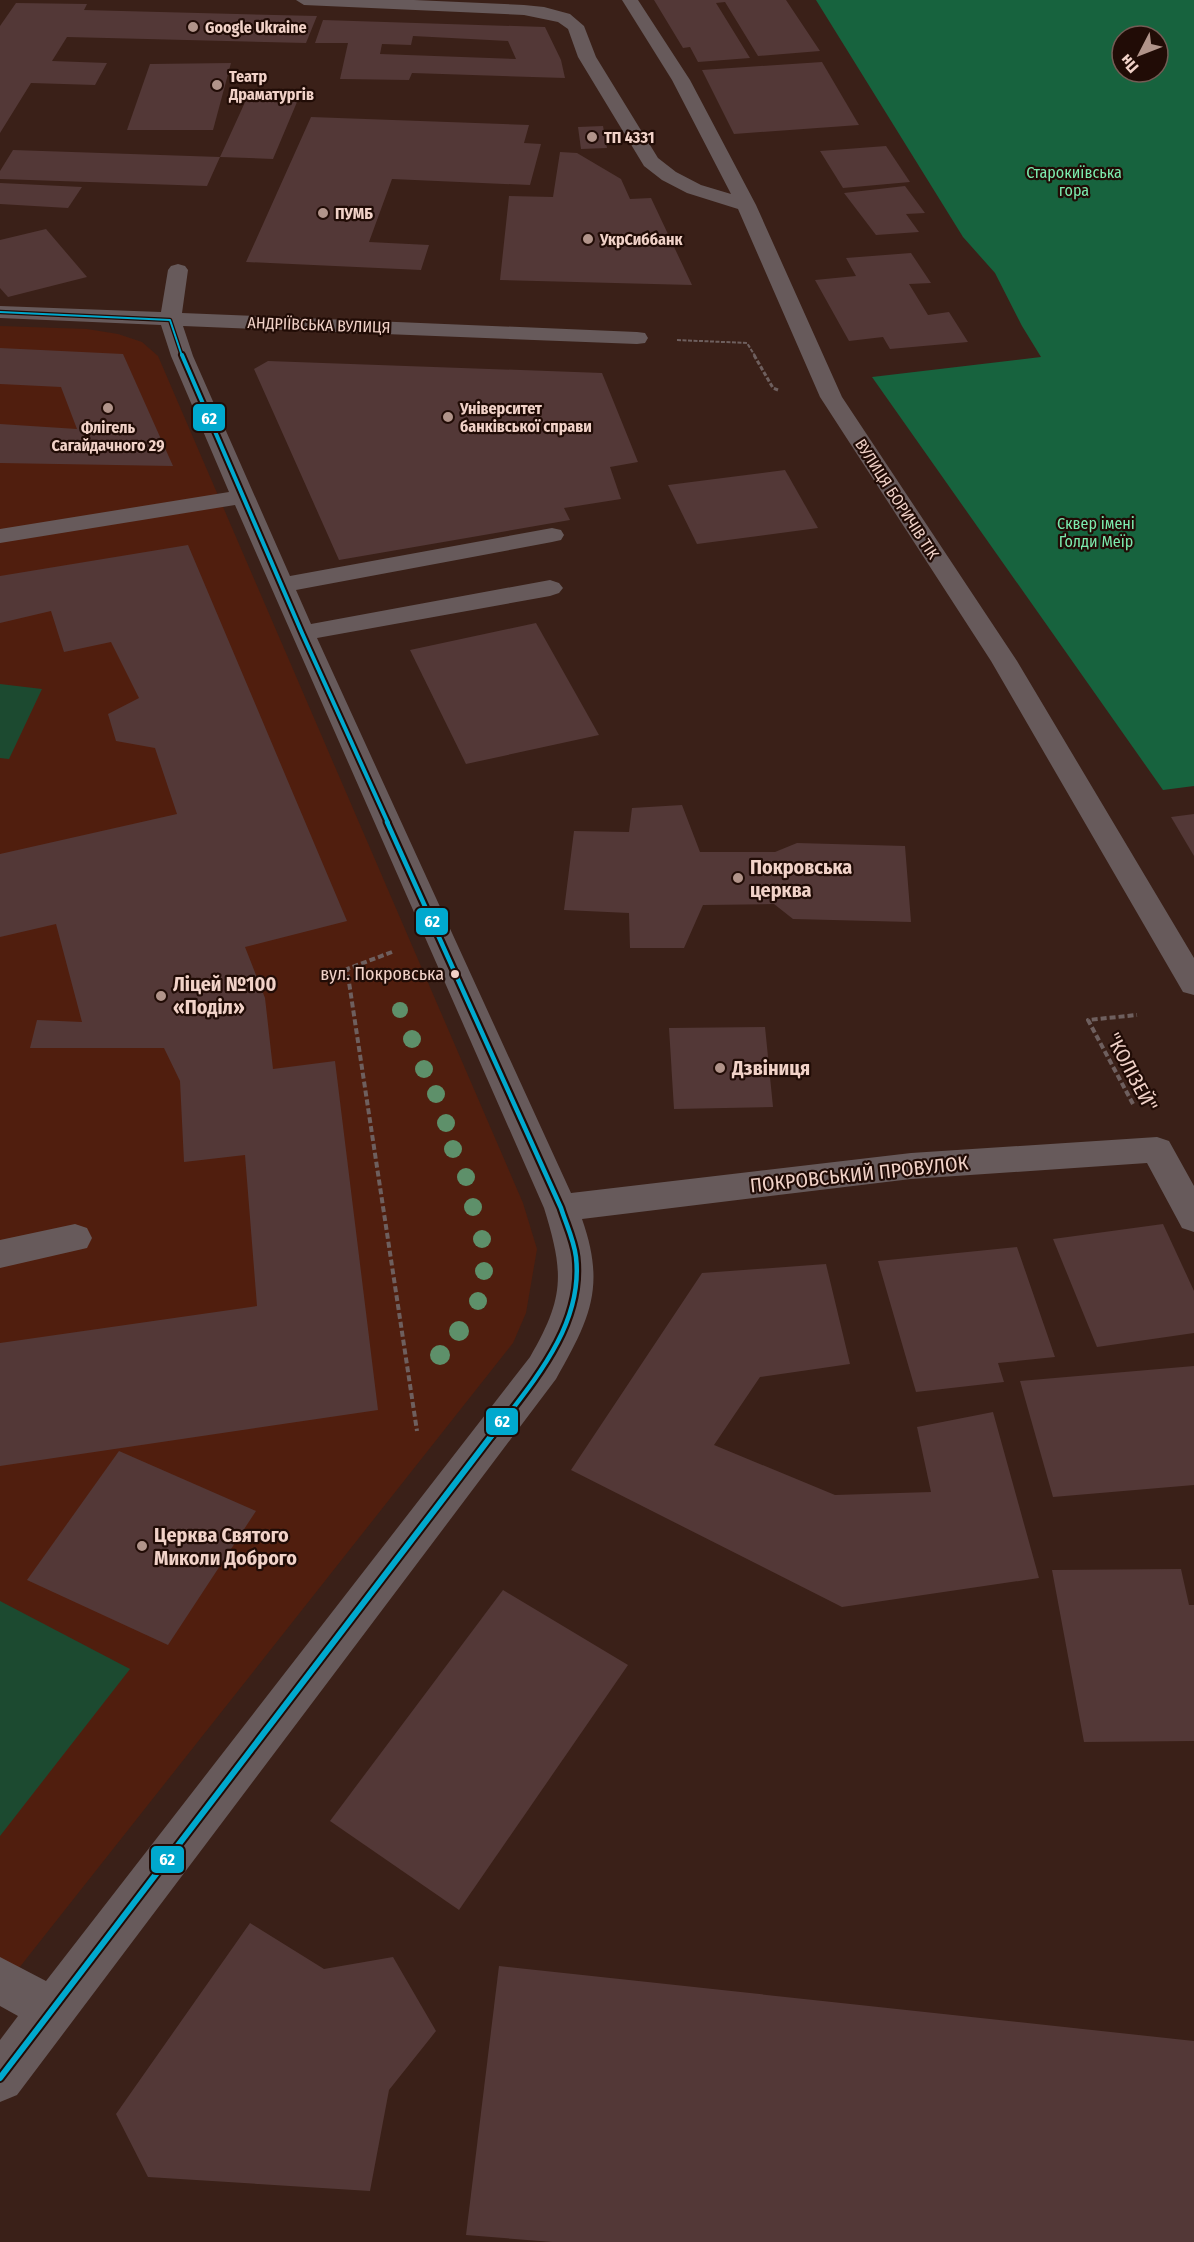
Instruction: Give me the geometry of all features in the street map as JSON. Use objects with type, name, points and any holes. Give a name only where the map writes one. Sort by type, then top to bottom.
[{"type":"street","points":[[304,0],[524,10],[544,12],[564,18],[576,26],[587,57],[651,162],[669,176],[694,189],[746,205]]},
{"type":"street","name":"ВУЛИЦЯ БОРИЧІВ ТІК","points":[[630,0],[681,81],[746,205],[831,398],[1004,662],[1194,984]]},
{"type":"street","points":[[0,2078],[543,1368],[559,1341],[575,1300],[576,1258],[561,1208],[302,633],[182,356],[170,320],[178,270]]},
{"type":"street","name":"АНДРІЇВСЬКА ВУЛИЦЯ","points":[[0,312],[637,338]]},
{"type":"street","points":[[0,536],[243,497]]},
{"type":"street","points":[[281,585],[552,535]]},
{"type":"street","points":[[302,633],[550,588]]},
{"type":"street","points":[[1157,1150],[1194,1218]]},
{"type":"street","name":"ПОКРОВСЬКИЙ ПРОВУЛОК","points":[[561,1208],[911,1166],[1157,1150]]},
{"type":"street","points":[[0,1254],[75,1238]]},
{"type":"street","points":[[0,1980],[51,2010]]},
{"type":"path","points":[[637,338],[747,343],[773,388],[781,391]]},
{"type":"path","points":[[395,951],[347,969],[417,1431]]},
{"type":"path","name":"\"КОЛІЗЕЙ\"","points":[[1137,1015],[1088,1020],[1157,1150]]},
{"type":"shaded area","points":[[0,326],[87,329],[118,334],[142,342],[158,356],[523,1203],[537,1249],[526,1313],[513,1343],[0,1992]]},
{"type":"green space","name":"Старокиївська гора","points":[[816,0],[1194,0],[1194,786],[1163,790],[872,377],[1041,357],[995,273],[963,237]]},
{"type":"green space","points":[[0,684],[42,689],[9,759],[0,758]]},
{"type":"green space","points":[[0,1601],[130,1669],[0,1836]]},
{"type":"building","points":[[654,0],[786,0],[820,51],[758,56],[725,2],[716,3],[750,58],[698,62],[690,47],[683,48]]},
{"type":"building","points":[[16,3],[87,4],[84,10],[317,16],[306,43],[67,37],[52,61],[107,63],[95,85],[31,83],[0,133],[0,26]]},
{"type":"building","points":[[323,20],[545,27],[561,60],[565,78],[412,73],[409,80],[340,79],[348,43],[315,43]],"holes":[[[413,36],[508,41],[516,59],[380,54],[382,44],[411,45]]]},
{"type":"building","points":[[822,62],[859,125],[734,134],[702,70]]},
{"type":"building","points":[[231,63],[213,130],[127,130],[150,64]]},
{"type":"building","points":[[246,100],[297,102],[273,159],[220,157]]},
{"type":"building","name":"ПУМБ","points":[[311,117],[529,125],[524,143],[541,144],[530,185],[392,179],[369,242],[429,245],[421,270],[246,262]]},
{"type":"building","name":"ТП 4331","points":[[603,126],[607,148],[581,149],[578,127]]},
{"type":"building","points":[[886,146],[910,182],[843,188],[820,151]]},
{"type":"building","points":[[13,150],[220,157],[207,186],[0,179],[0,171]]},
{"type":"building","name":"УкрСиббанк","points":[[560,152],[577,153],[621,179],[630,199],[651,198],[692,285],[500,280],[509,196],[553,197]]},
{"type":"building","points":[[0,183],[82,187],[68,208],[0,204]]},
{"type":"building","points":[[905,186],[925,213],[906,214],[919,232],[876,235],[844,193]]},
{"type":"building","points":[[46,229],[87,277],[8,297],[0,288],[0,240]]},
{"type":"building","points":[[911,253],[931,283],[909,284],[928,315],[949,312],[968,342],[890,349],[883,337],[849,341],[815,280],[856,276],[846,258]]},
{"type":"building","points":[[0,348],[123,354],[173,466],[0,463],[0,424],[77,429],[61,387],[0,384]]},
{"type":"building","name":"Університет банківської справи","points":[[268,361],[602,373],[638,462],[610,467],[621,499],[564,508],[570,520],[339,560],[254,369]]},
{"type":"building","points":[[785,470],[818,528],[697,544],[668,485]]},
{"type":"building","name":"Ліцей №100 «Поділ»","points":[[188,545],[347,921],[245,947],[265,998],[273,1069],[335,1061],[378,1410],[0,1466],[0,1343],[257,1306],[245,1155],[184,1162],[180,1081],[164,1048],[30,1048],[37,1020],[82,1022],[56,924],[0,937],[0,854],[177,814],[155,748],[116,741],[108,714],[139,698],[111,642],[64,652],[51,611],[0,623],[0,576]]},
{"type":"building","points":[[536,623],[599,735],[466,764],[410,650]]},
{"type":"building","name":"Покровська церква","points":[[682,805],[700,852],[775,852],[797,843],[905,846],[911,922],[793,919],[774,904],[703,905],[684,948],[630,948],[629,913],[564,910],[574,831],[629,832],[632,808]]},
{"type":"building","points":[[1194,814],[1194,856],[1171,817]]},
{"type":"building","name":"Дзвіниця","points":[[765,1027],[773,1107],[674,1109],[669,1028]]},
{"type":"building","points":[[1163,1224],[1194,1291],[1194,1333],[1097,1347],[1053,1239]]},
{"type":"building","points":[[1017,1247],[1055,1357],[998,1363],[1004,1382],[916,1392],[878,1261]]},
{"type":"building","points":[[826,1264],[850,1364],[760,1377],[714,1445],[835,1495],[931,1492],[917,1427],[993,1412],[1039,1578],[842,1607],[571,1470],[702,1273]]},
{"type":"building","points":[[1194,1366],[1194,1485],[1053,1497],[1020,1381]]},
{"type":"building","name":"Церква Святого Миколи Доброго","points":[[119,1451],[256,1511],[168,1645],[27,1580]]},
{"type":"building","points":[[1181,1569],[1189,1605],[1194,1605],[1194,1741],[1084,1742],[1052,1570]]},
{"type":"building","points":[[503,1590],[628,1665],[459,1910],[330,1821]]},
{"type":"building","points":[[250,1923],[324,1969],[393,1957],[436,2031],[389,2090],[370,2191],[148,2177],[116,2114]]},
{"type":"building","points":[[499,1966],[1194,2041],[1194,2242],[552,2242],[466,2235]]},
{"type":"transit line","name":"62","points":[[0,312],[170,320],[182,356],[302,633],[561,1208],[574,1245],[577,1272],[573,1301],[557,1342],[543,1368],[0,2078]]},
{"type":"place","name":"Google Ukraine","points":[[193,27]]},
{"type":"place","name":"Театр Драматургів","points":[[217,85]]},
{"type":"place","name":"ТП 4331","points":[[592,137]]},
{"type":"place","name":"ПУМБ","points":[[323,213]]},
{"type":"place","name":"УкрСиббанк","points":[[588,239]]},
{"type":"place","name":"Флігель Сагайдачного 29","points":[[108,408]]},
{"type":"place","name":"Університет банківської справи","points":[[448,417]]},
{"type":"place","name":"Покровська церква","points":[[738,878]]},
{"type":"place","name":"вул. Покровська","points":[[455,974]]},
{"type":"place","name":"Ліцей №100 «Поділ»","points":[[161,996]]},
{"type":"place","name":"Дзвіниця","points":[[720,1068]]},
{"type":"place","name":"Церква Святого Миколи Доброго","points":[[142,1546]]},
{"type":"park label","name":"Сквер імені Ґолди Меїр","points":[[1096,532]]}]
